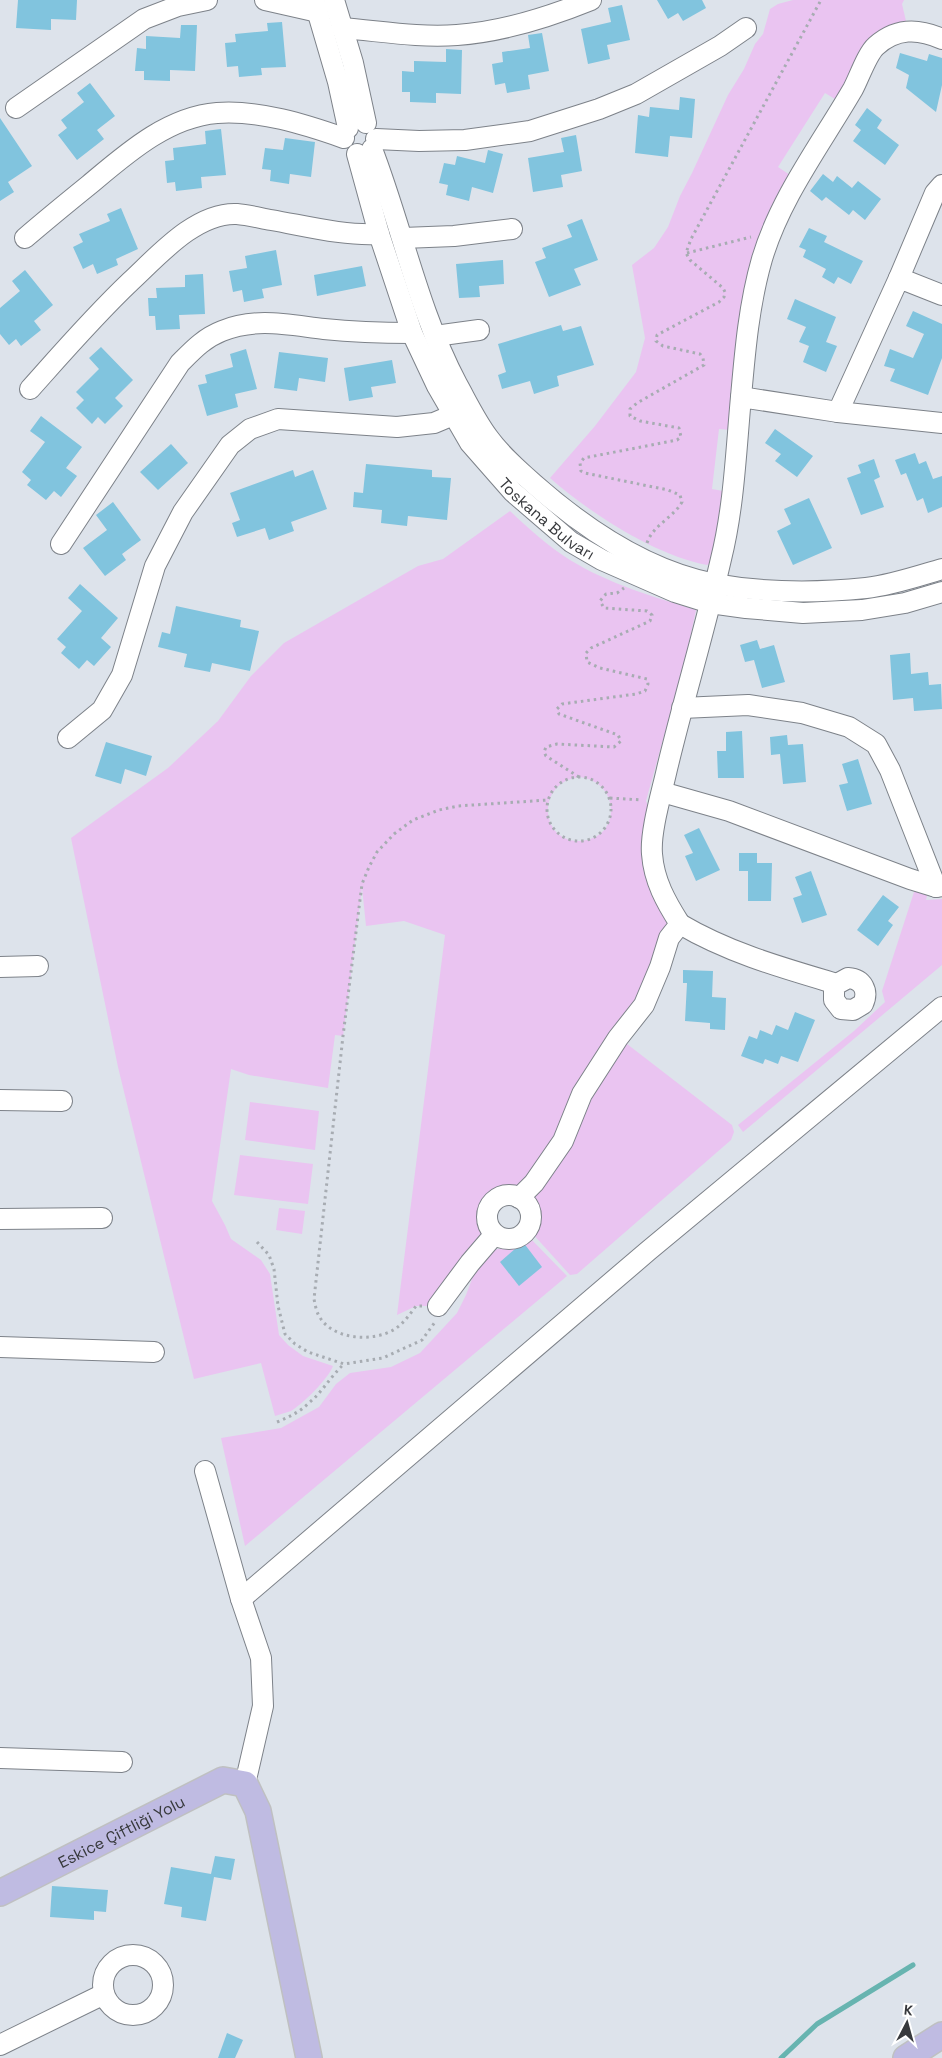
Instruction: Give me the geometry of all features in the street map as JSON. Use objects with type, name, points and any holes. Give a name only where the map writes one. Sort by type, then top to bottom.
[{"type":"main road","name":"Eskice Çiftliği Yolu","points":[[0,1893],[223,1780],[245,1784]]},
{"type":"main road","points":[[245,1784],[258,1810],[309,2058]]},
{"type":"main road","points":[[906,2058],[942,2035]]},
{"type":"street","points":[[16,108],[144,19],[178,6],[207,0]]},
{"type":"street","points":[[265,0],[316,6]]},
{"type":"street","name":"Toskana Bulvarı","points":[[334,0],[353,63],[360,139],[379,234],[412,332],[437,386],[470,443],[513,492],[571,542],[602,560],[676,572],[712,593],[803,612],[862,610],[905,603],[942,592]]},
{"type":"street","points":[[342,28],[456,36],[490,31],[591,0]]},
{"type":"street","name":"Toskana Bulvarı","points":[[316,6],[338,82],[360,139],[403,238],[421,298],[435,336],[457,384],[488,437],[517,469],[583,525],[610,542],[637,566]]},
{"type":"street","points":[[25,238],[128,154],[165,128],[188,120],[216,113],[242,113],[360,139],[419,141],[465,140],[530,131],[599,109],[636,94],[720,46],[746,28]]},
{"type":"street","points":[[837,984],[771,964],[705,939],[680,924],[666,901],[656,878],[652,852],[662,792],[682,708],[722,558],[732,491],[752,299],[762,258],[789,195],[830,128],[874,47],[895,33],[914,30],[942,39]]},
{"type":"street","points":[[838,412],[935,194],[942,185]]},
{"type":"street","points":[[30,389],[103,307],[156,256],[182,235],[209,219],[236,214],[363,235],[379,234]]},
{"type":"street","points":[[403,238],[454,236],[512,229]]},
{"type":"street","points":[[899,278],[942,295]]},
{"type":"street","points":[[61,544],[180,363],[201,342],[222,331],[251,323],[276,323],[367,333],[412,332]]},
{"type":"street","points":[[435,336],[478,330]]},
{"type":"street","points":[[741,397],[838,412],[942,423]]},
{"type":"street","points":[[68,738],[102,710],[122,675],[155,566],[183,512],[230,445],[250,429],[278,419],[397,427],[434,423],[454,415]]},
{"type":"street","name":"Toskana Bulvarı","points":[[712,593],[769,590],[817,592],[869,588],[942,569]]},
{"type":"street","points":[[682,708],[748,705],[802,713],[849,727],[876,744],[890,770],[939,886]]},
{"type":"street","points":[[662,792],[729,811],[910,879],[939,886]]},
{"type":"street","points":[[519,1198],[534,1183],[562,1141],[582,1094],[618,1038],[644,1004],[660,967],[669,938],[680,924]]},
{"type":"street","points":[[0,967],[38,966]]},
{"type":"street","points":[[241,1599],[648,1251],[942,1007]]},
{"type":"street","points":[[0,1100],[62,1101]]},
{"type":"street","points":[[504,1196],[519,1198],[525,1202],[531,1216],[527,1230],[515,1239],[501,1238],[494,1235],[487,1223],[488,1209],[492,1203],[504,1196]]},
{"type":"street","points":[[0,1219],[102,1218]]},
{"type":"street","points":[[438,1306],[470,1263],[494,1235]]},
{"type":"street","points":[[0,1347],[154,1352]]},
{"type":"street","points":[[205,1471],[241,1599],[261,1658],[263,1706],[245,1784]]},
{"type":"street","points":[[0,1758],[122,1762]]},
{"type":"street","points":[[0,2045],[104,1994]]},
{"type":"path","points":[[579,777],[559,784],[554,789],[548,800],[547,810],[552,827],[567,839],[578,841],[596,836],[605,828],[611,812],[610,798],[596,782],[579,777],[546,756],[544,752],[546,747],[557,744],[614,747],[621,741],[618,734],[559,714],[557,709],[562,704],[636,694],[645,691],[648,684],[647,679],[600,668],[587,662],[586,653],[591,648],[650,621],[652,615],[647,611],[604,608],[600,601],[606,594],[617,594],[631,581],[649,537],[682,502],[680,495],[668,490],[585,473],[581,471],[580,462],[584,458],[677,440],[681,437],[679,428],[671,425],[640,421],[630,416],[630,409],[637,402],[704,365],[704,358],[700,354],[663,346],[656,341],[657,335],[662,330],[724,298],[725,292],[722,288],[690,260],[686,253],[691,239],[821,0]]},
{"type":"path","points":[[686,253],[772,231]]},
{"type":"path","points":[[610,798],[646,801],[662,792]]},
{"type":"path","points":[[258,1242],[269,1255],[274,1269],[278,1306],[286,1334],[295,1344],[308,1352],[344,1364],[383,1358],[422,1340],[437,1319],[438,1306],[416,1306],[395,1329],[365,1338],[347,1335],[328,1327],[318,1315],[314,1299],[362,884],[377,852],[394,834],[413,820],[439,810],[458,806],[548,800]]},
{"type":"path","points":[[277,1422],[294,1415],[310,1402],[334,1372],[344,1364]]},
{"type":"shaded area","points":[[793,0],[904,0],[902,4],[906,21],[884,30],[840,102],[825,93],[778,167],[793,177],[760,243],[731,430],[719,429],[712,489],[723,491],[713,561],[707,565],[666,552],[624,531],[584,505],[550,478],[595,426],[636,372],[645,338],[632,265],[654,248],[668,227],[680,196],[728,95],[744,69],[755,44],[763,34],[770,9],[778,4]]},
{"type":"shaded area","points":[[510,511],[554,549],[585,569],[632,589],[696,610],[686,657],[646,801],[656,826],[669,938],[618,1037],[732,1125],[734,1132],[731,1140],[577,1274],[570,1275],[531,1232],[535,1216],[530,1200],[510,1195],[497,1198],[493,1201],[488,1211],[487,1217],[490,1229],[438,1306],[416,1306],[397,1315],[445,935],[404,921],[366,926],[362,887],[343,1036],[335,1035],[328,1088],[249,1075],[231,1069],[212,1201],[231,1239],[261,1260],[270,1274],[279,1335],[288,1345],[303,1356],[333,1366],[321,1384],[302,1403],[291,1411],[275,1416],[261,1363],[194,1379],[118,1067],[71,838],[168,768],[218,721],[251,676],[284,643],[418,566],[443,559]],"holes":[[[579,777],[593,781],[603,788],[609,798],[611,810],[609,821],[603,831],[594,838],[580,841],[567,839],[557,833],[551,823],[548,812],[549,800],[555,790],[565,782]]]},
{"type":"shaded area","points":[[915,889],[928,892],[926,900],[942,899],[942,965],[743,1132],[738,1125],[854,1031],[885,1002],[882,991]]},
{"type":"shaded area","points":[[250,1102],[319,1111],[315,1150],[245,1140]]},
{"type":"shaded area","points":[[240,1155],[313,1164],[308,1204],[234,1195]]},
{"type":"shaded area","points":[[279,1208],[305,1211],[302,1234],[276,1230]]},
{"type":"shaded area","points":[[530,1238],[567,1276],[245,1546],[221,1438],[281,1428],[319,1407],[336,1384],[350,1373],[391,1367],[420,1353],[457,1313],[475,1271],[492,1250],[518,1246]]},
{"type":"building","points":[[18,0],[77,0],[76,20],[51,19],[51,30],[16,28]]},
{"type":"building","points":[[657,0],[702,0],[706,8],[683,21],[678,13],[668,19]]},
{"type":"building","points":[[622,5],[630,40],[607,45],[610,59],[588,64],[581,29],[611,22],[608,8]]},
{"type":"building","points":[[282,22],[286,67],[261,68],[262,75],[239,77],[238,66],[227,67],[225,43],[236,42],[235,34],[268,31],[267,23]]},
{"type":"building","points":[[181,25],[197,25],[195,71],[170,70],[170,81],[144,80],[144,71],[135,71],[137,48],[146,49],[146,36],[180,38]]},
{"type":"building","points":[[542,33],[549,71],[528,75],[530,89],[507,93],[505,83],[495,85],[492,64],[503,62],[502,52],[530,48],[528,35]]},
{"type":"building","points":[[446,49],[462,50],[461,94],[436,93],[436,103],[410,102],[410,92],[402,92],[402,71],[414,72],[414,61],[446,62]]},
{"type":"building","points":[[900,53],[927,61],[929,54],[942,58],[942,85],[936,112],[906,88],[909,75],[896,68]]},
{"type":"building","points":[[90,83],[115,116],[97,130],[104,139],[77,160],[58,135],[67,128],[61,120],[84,102],[77,93]]},
{"type":"building","points":[[680,97],[695,99],[692,138],[670,136],[668,157],[635,153],[638,115],[649,117],[650,107],[679,110]]},
{"type":"building","points":[[867,108],[882,120],[877,128],[899,145],[885,165],[853,141],[861,130],[855,125]]},
{"type":"building","points":[[0,118],[32,166],[8,182],[14,192],[0,201]]},
{"type":"building","points":[[221,129],[226,175],[201,177],[202,188],[176,191],[175,182],[167,183],[165,161],[174,160],[173,148],[206,144],[205,131]]},
{"type":"building","points":[[576,135],[582,171],[561,175],[563,187],[533,192],[528,158],[564,152],[561,138]]},
{"type":"building","points":[[285,138],[315,142],[311,177],[290,174],[289,184],[270,181],[271,170],[262,169],[265,148],[283,150]]},
{"type":"building","points":[[488,150],[503,154],[493,193],[472,187],[469,201],[446,195],[448,185],[439,183],[444,163],[455,165],[457,156],[485,163]]},
{"type":"building","points":[[823,174],[833,182],[837,176],[852,188],[858,181],[881,199],[865,220],[853,210],[849,215],[826,197],[822,201],[810,191]]},
{"type":"building","points":[[121,208],[138,249],[116,259],[118,265],[97,274],[93,264],[83,269],[73,247],[83,242],[79,234],[110,221],[107,214]]},
{"type":"building","points":[[582,219],[598,260],[574,269],[581,285],[549,297],[535,262],[546,258],[542,248],[572,237],[567,225]]},
{"type":"building","points":[[809,228],[827,236],[824,242],[863,261],[851,284],[838,277],[834,284],[822,277],[826,269],[803,257],[806,250],[799,247]]},
{"type":"building","points":[[276,250],[282,285],[262,289],[264,298],[244,302],[242,290],[233,292],[229,271],[247,268],[245,256]]},
{"type":"building","points":[[503,260],[504,284],[479,286],[480,297],[459,298],[456,264]]},
{"type":"building","points":[[362,266],[366,286],[317,296],[314,275]]},
{"type":"building","points":[[25,270],[53,305],[34,321],[41,330],[21,346],[16,339],[9,345],[0,334],[0,308],[20,291],[12,281]]},
{"type":"building","points":[[203,274],[205,314],[179,315],[180,329],[156,330],[155,316],[149,316],[148,298],[157,298],[156,288],[185,287],[185,275]]},
{"type":"building","points":[[795,299],[836,317],[826,342],[837,346],[826,372],[803,362],[809,346],[799,342],[806,327],[787,319]]},
{"type":"building","points":[[913,311],[942,324],[942,358],[928,395],[890,381],[895,369],[884,366],[890,349],[913,358],[924,334],[906,326]]},
{"type":"building","points":[[561,325],[563,331],[581,326],[594,365],[557,376],[559,386],[534,394],[530,381],[502,389],[498,375],[506,372],[498,344]]},
{"type":"building","points":[[101,347],[133,380],[115,398],[123,406],[105,424],[98,417],[92,424],[76,408],[84,400],[76,392],[99,369],[89,358]]},
{"type":"building","points":[[246,349],[257,389],[235,394],[238,407],[207,416],[198,385],[207,383],[205,375],[233,367],[230,354]]},
{"type":"building","points":[[279,352],[328,358],[325,382],[299,378],[297,391],[274,388]]},
{"type":"building","points":[[392,360],[396,383],[371,387],[373,397],[349,401],[344,368]]},
{"type":"building","points":[[41,416],[82,447],[66,468],[77,476],[61,497],[54,491],[46,500],[27,485],[31,480],[22,472],[45,442],[30,431]]},
{"type":"building","points":[[775,429],[813,456],[797,477],[775,461],[781,454],[765,443]]},
{"type":"building","points":[[171,444],[188,463],[158,490],[140,472]]},
{"type":"building","points":[[915,453],[919,464],[926,461],[933,479],[942,476],[942,507],[928,513],[923,498],[917,501],[906,473],[901,475],[895,460]]},
{"type":"building","points":[[874,459],[880,477],[874,480],[884,507],[861,515],[847,478],[861,473],[858,465]]},
{"type":"building","points":[[366,464],[432,470],[432,477],[451,478],[447,520],[408,516],[407,526],[381,523],[382,510],[353,507],[354,492],[363,493]]},
{"type":"building","points":[[293,470],[295,477],[313,470],[327,509],[291,522],[294,531],[269,540],[265,528],[237,537],[232,523],[240,520],[230,493]]},
{"type":"building","points":[[809,498],[832,548],[793,565],[777,531],[791,524],[784,509]]},
{"type":"building","points":[[113,502],[141,540],[122,554],[126,560],[105,576],[83,548],[107,530],[96,515]]},
{"type":"building","points":[[80,584],[118,618],[101,638],[111,647],[94,666],[87,660],[79,669],[61,653],[66,647],[57,639],[82,611],[68,598]]},
{"type":"building","points":[[176,606],[241,620],[240,627],[259,631],[250,671],[212,663],[210,672],[184,667],[187,654],[158,647],[162,632],[170,634]]},
{"type":"building","points":[[757,640],[760,649],[774,645],[785,682],[762,688],[754,660],[745,662],[740,645]]},
{"type":"building","points":[[910,653],[911,674],[928,672],[929,685],[941,684],[942,709],[914,711],[913,698],[893,700],[890,655]]},
{"type":"building","points":[[742,731],[744,778],[718,778],[717,751],[726,751],[726,732]]},
{"type":"building","points":[[787,735],[788,745],[803,744],[806,782],[783,784],[780,754],[771,755],[770,737]]},
{"type":"building","points":[[106,742],[152,756],[146,776],[125,769],[121,784],[95,776]]},
{"type":"building","points":[[858,759],[872,804],[847,811],[839,785],[848,783],[842,764]]},
{"type":"building","points":[[699,828],[720,870],[696,881],[685,856],[693,853],[684,835]]},
{"type":"building","points":[[739,853],[757,853],[757,863],[772,863],[771,901],[748,901],[748,871],[739,871]]},
{"type":"building","points":[[811,871],[827,915],[802,923],[793,898],[802,895],[795,877]]},
{"type":"building","points":[[883,895],[899,907],[888,921],[893,925],[878,946],[857,930]]},
{"type":"building","points":[[683,970],[713,971],[712,997],[726,998],[725,1030],[710,1029],[710,1023],[685,1021],[687,983],[683,983]]},
{"type":"building","points":[[795,1012],[815,1020],[798,1062],[781,1056],[778,1064],[765,1059],[763,1064],[741,1056],[749,1036],[757,1039],[760,1030],[772,1035],[776,1025],[788,1030]]},
{"type":"building","points":[[523,1242],[542,1267],[519,1286],[500,1262]]},
{"type":"building","points":[[215,1856],[235,1859],[231,1880],[214,1877],[206,1921],[181,1917],[182,1907],[164,1904],[171,1867],[211,1874]]},
{"type":"building","points":[[52,1886],[108,1890],[106,1912],[94,1911],[94,1920],[50,1917]]},
{"type":"building","points":[[227,2033],[243,2040],[235,2058],[218,2058]]},
{"type":"waterway","points":[[781,2058],[817,2024],[913,1965]]}]
